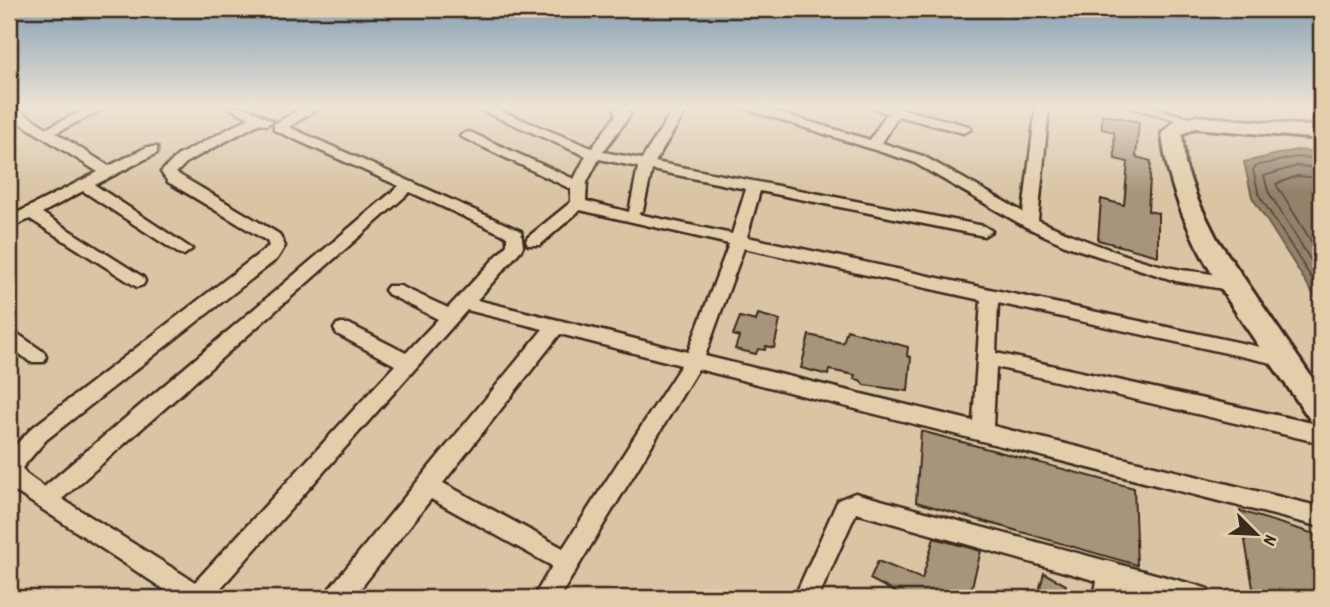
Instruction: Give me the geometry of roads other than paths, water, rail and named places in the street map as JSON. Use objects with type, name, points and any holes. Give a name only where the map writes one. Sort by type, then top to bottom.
[{"type":"main road","points":[[1175,135],[1185,201],[1236,285],[1321,413]]},
{"type":"main road","points":[[1280,135],[1321,139]]},
{"type":"street","points":[[50,135],[109,172]]},
{"type":"street","points":[[226,135],[182,159],[168,172],[173,178],[273,238],[276,246],[271,255],[21,451],[10,468],[18,481],[45,500],[196,598],[515,246],[515,235],[297,135]]},
{"type":"street","points":[[549,135],[594,154],[984,231]]},
{"type":"street","points":[[534,241],[579,195],[594,154],[608,135]]},
{"type":"street","points":[[635,210],[646,164],[664,135]]},
{"type":"street","points":[[851,135],[918,159],[1030,222],[1073,242],[1176,275],[1236,285]]},
{"type":"street","points":[[875,143],[880,135]]},
{"type":"street","points":[[1030,222],[1040,135]]},
{"type":"street","points":[[467,136],[579,195],[608,215],[739,239],[1286,359]]},
{"type":"street","points":[[10,221],[152,150]]},
{"type":"street","points":[[84,185],[184,249]]},
{"type":"street","points":[[45,500],[407,187]]},
{"type":"street","points":[[545,598],[695,358],[739,239],[754,187]]},
{"type":"street","points":[[30,212],[138,281]]},
{"type":"street","points":[[394,290],[457,310],[557,325],[695,358],[810,390],[1321,517]]},
{"type":"street","points":[[983,432],[990,294]]},
{"type":"street","points":[[338,598],[557,325]]},
{"type":"street","points":[[343,329],[408,363]]},
{"type":"street","points":[[9,335],[37,357]]},
{"type":"street","points":[[987,358],[1321,434]]},
{"type":"street","points":[[428,486],[567,562]]},
{"type":"street","points":[[806,598],[846,507],[855,503],[1199,598]]},
{"type":"street","points":[[1106,598],[1110,573]]},
{"type":"water","points":[[1296,150],[1321,152],[1321,306],[1252,197],[1244,162]]}]
